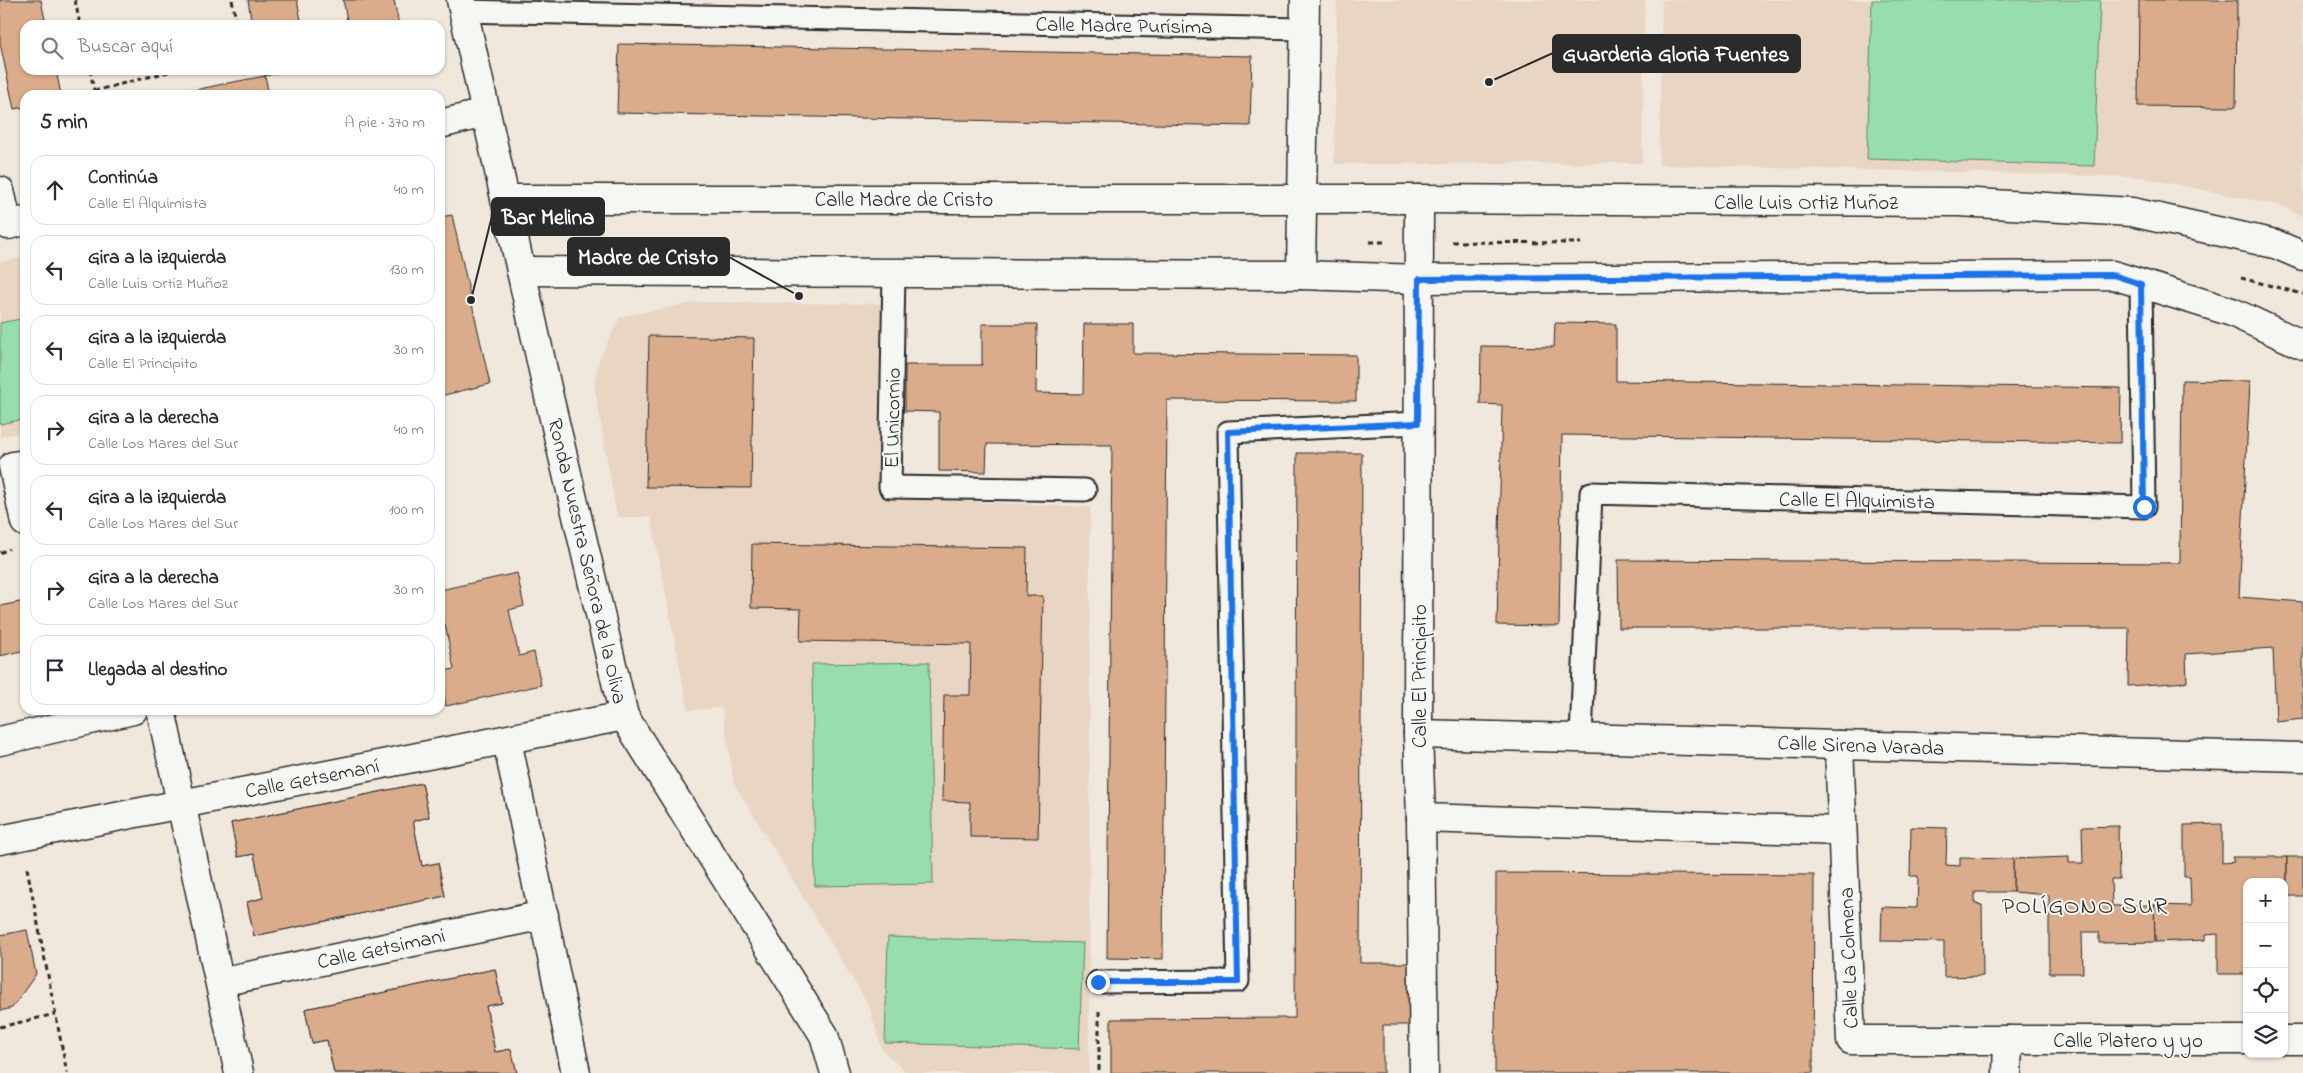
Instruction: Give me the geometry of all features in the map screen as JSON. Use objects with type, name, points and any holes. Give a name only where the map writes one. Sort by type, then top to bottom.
[{"type":"street","points":[[1301,275],[1304,0]]},
{"type":"street","name":"Calle Madre Purísima","points":[[462,6],[1304,29]]},
{"type":"street","name":"Ronda Nuestra Señora de la Oliva","points":[[462,6],[624,716],[824,1035],[836,1073]]},
{"type":"street","points":[[445,123],[485,113]]},
{"type":"street","points":[[0,191],[8,225],[20,222]]},
{"type":"street","name":"Calle Madre de Cristo","points":[[505,199],[1302,199]]},
{"type":"street","name":"Calle Luis Ortiz Muñoz","points":[[1302,199],[1959,202],[2132,212],[2275,244],[2303,256]]},
{"type":"street","name":"Calle El Principito","points":[[1419,199],[1418,734],[1421,818],[1424,1073]]},
{"type":"street","points":[[521,271],[1301,275],[1419,279],[2113,275],[2232,312],[2303,345]]},
{"type":"street","name":"El Unicornio","points":[[894,273],[890,487],[1086,490]]},
{"type":"street","name":"Calle El Alquimista","points":[[1581,738],[1591,493],[2144,507],[2141,284]]},
{"type":"street","points":[[1098,982],[1238,982],[1228,432],[1418,423]]},
{"type":"street","points":[[20,465],[13,466],[20,499]]},
{"type":"street","points":[[0,741],[112,715]]},
{"type":"street","points":[[162,715],[239,1073]]},
{"type":"street","name":"Calle Getsemaní","points":[[10,838],[624,716]]},
{"type":"street","name":"Calle Sirena Varada","points":[[1418,734],[2303,757]]},
{"type":"street","points":[[507,740],[576,1073]]},
{"type":"street","name":"Calle La Colmena","points":[[1839,745],[1851,1040],[2008,1040]]},
{"type":"street","points":[[1421,818],[1842,831]]},
{"type":"street","name":"Calle Getsimani","points":[[220,982],[544,915]]},
{"type":"street","points":[[2007,1073],[2008,1040]]},
{"type":"street","name":"Calle Platero y yo","points":[[2008,1040],[2243,1040]]},
{"type":"street","points":[[2288,1040],[2303,1040]]},
{"type":"path","points":[[75,0],[79,20]]},
{"type":"path","points":[[232,0],[236,20]]},
{"type":"path","points":[[91,75],[93,90]]},
{"type":"path","points":[[105,90],[157,75]]},
{"type":"path","points":[[10,838],[56,1014],[67,1073]]},
{"type":"path","points":[[1098,982],[1099,1073]]},
{"type":"path","points":[[0,1027],[56,1014]]},
{"type":"shaded area","points":[[1337,0],[1645,0],[1642,163],[1334,164]]},
{"type":"shaded area","points":[[1662,0],[2303,0],[2303,216],[2278,205],[2140,177],[1659,165]]},
{"type":"shaded area","points":[[20,258],[20,432],[0,437],[0,262]]},
{"type":"shaded area","points":[[697,302],[885,304],[881,498],[1090,507],[1089,1073],[907,1073],[882,1049],[869,1006],[734,783],[722,708],[688,710],[651,517],[617,517],[594,383],[599,360],[620,317]]},
{"type":"green space","points":[[1872,0],[2100,0],[2094,166],[1867,159]]},
{"type":"green space","points":[[20,319],[20,420],[0,424],[0,323]]},
{"type":"green space","points":[[929,662],[933,884],[815,886],[812,664]]},
{"type":"green space","points":[[888,937],[1083,943],[1079,1049],[885,1043]]},
{"type":"building","points":[[0,0],[41,0],[45,20],[20,20],[20,75],[57,75],[60,90],[20,90],[20,108],[14,109],[0,43]]},
{"type":"building","points":[[248,0],[297,0],[301,20],[251,20]]},
{"type":"building","points":[[343,0],[394,0],[398,20],[347,20]]},
{"type":"building","points":[[2139,0],[2237,0],[2236,107],[2138,106]]},
{"type":"building","points":[[619,44],[1252,56],[1250,126],[617,113]]},
{"type":"building","points":[[265,76],[268,90],[195,90]]},
{"type":"building","points":[[452,215],[490,384],[445,395],[445,216]]},
{"type":"building","points":[[1555,323],[1616,324],[1616,381],[2121,388],[2120,443],[1562,435],[1559,626],[1497,625],[1502,405],[1480,404],[1481,346],[1554,347]]},
{"type":"building","points":[[982,324],[1037,324],[1036,393],[1083,394],[1084,324],[1133,324],[1133,353],[1356,355],[1356,401],[1167,400],[1163,959],[1107,958],[1112,445],[987,444],[986,472],[939,471],[939,412],[905,411],[905,365],[982,365]]},
{"type":"building","points":[[649,336],[754,338],[751,488],[646,487]]},
{"type":"building","points":[[2182,380],[2250,381],[2239,597],[2303,602],[2303,719],[2276,722],[2273,648],[2186,654],[2187,682],[2128,686],[2129,628],[1619,628],[1618,560],[2180,563]]},
{"type":"building","points":[[1297,453],[1362,453],[1360,963],[1411,963],[1411,1025],[1383,1025],[1383,1073],[1111,1073],[1111,1019],[1295,1018]]},
{"type":"building","points":[[752,544],[1027,548],[1026,596],[1043,596],[1038,838],[970,837],[970,802],[942,801],[944,695],[970,695],[971,644],[800,641],[801,609],[751,608]]},
{"type":"building","points":[[517,573],[524,606],[509,610],[519,656],[534,652],[541,685],[446,706],[445,671],[454,669],[445,624],[445,589]]},
{"type":"building","points":[[20,602],[20,651],[0,656],[0,606]]},
{"type":"building","points":[[422,783],[429,817],[413,821],[422,866],[438,863],[445,896],[254,936],[247,902],[263,898],[254,854],[238,857],[231,823]],"holes":[[[349,833],[352,849],[366,846],[370,860],[355,863],[359,880],[328,886],[325,870],[309,873],[306,858],[320,855],[317,840]]]},
{"type":"building","points":[[422,783],[429,817],[413,821],[422,866],[438,863],[445,896],[254,936],[247,902],[263,898],[254,854],[238,857],[231,823]]},
{"type":"building","points":[[2222,824],[2222,863],[2234,862],[2232,857],[2287,857],[2287,878],[2243,878],[2243,974],[2218,974],[2218,934],[2205,935],[2205,940],[2155,942],[2154,905],[2191,906],[2190,877],[2184,877],[2184,825]]},
{"type":"building","points":[[2118,826],[2119,879],[2111,879],[2112,906],[2154,905],[2155,942],[2099,943],[2099,932],[2082,932],[2083,973],[2049,973],[2049,895],[2013,892],[2013,859],[2069,857],[2069,863],[2083,863],[2082,827]]},
{"type":"building","points":[[1911,827],[1947,828],[1946,865],[1960,866],[1960,858],[2013,859],[2013,892],[1975,892],[1975,904],[1982,905],[1983,976],[1944,977],[1944,942],[1881,941],[1882,907],[1917,908],[1918,876],[1910,876]]},
{"type":"building","points":[[2287,857],[2303,857],[2303,896],[2288,896]]},
{"type":"building","points":[[1496,873],[1814,875],[1813,1073],[1495,1073]]},
{"type":"building","points":[[27,930],[36,974],[12,1008],[0,1011],[0,935]]},
{"type":"building","points":[[495,969],[502,1003],[486,1006],[495,1052],[511,1049],[517,1073],[334,1073],[327,1040],[312,1043],[305,1009]],"holes":[[[422,1019],[426,1035],[440,1032],[443,1046],[429,1049],[432,1066],[402,1072],[398,1056],[382,1059],[380,1045],[394,1041],[391,1026]]]},
{"type":"building","points":[[495,969],[502,1003],[486,1006],[495,1052],[511,1049],[517,1073],[334,1073],[327,1040],[312,1043],[305,1009]]},
{"type":"place","name":"Guarderia Gloria Fuentes","points":[[1489,82]]},
{"type":"place","name":"Madre de Cristo","points":[[799,296]]},
{"type":"place","name":"Bar Melina","points":[[471,300]]},
{"type":"district","name":"POLÍGONO SUR","points":[[2085,905]]},
{"type":"route","points":[[1098,982],[1238,982],[1228,432],[1418,423],[1419,279],[2113,275],[2141,284],[2144,507]]}]
